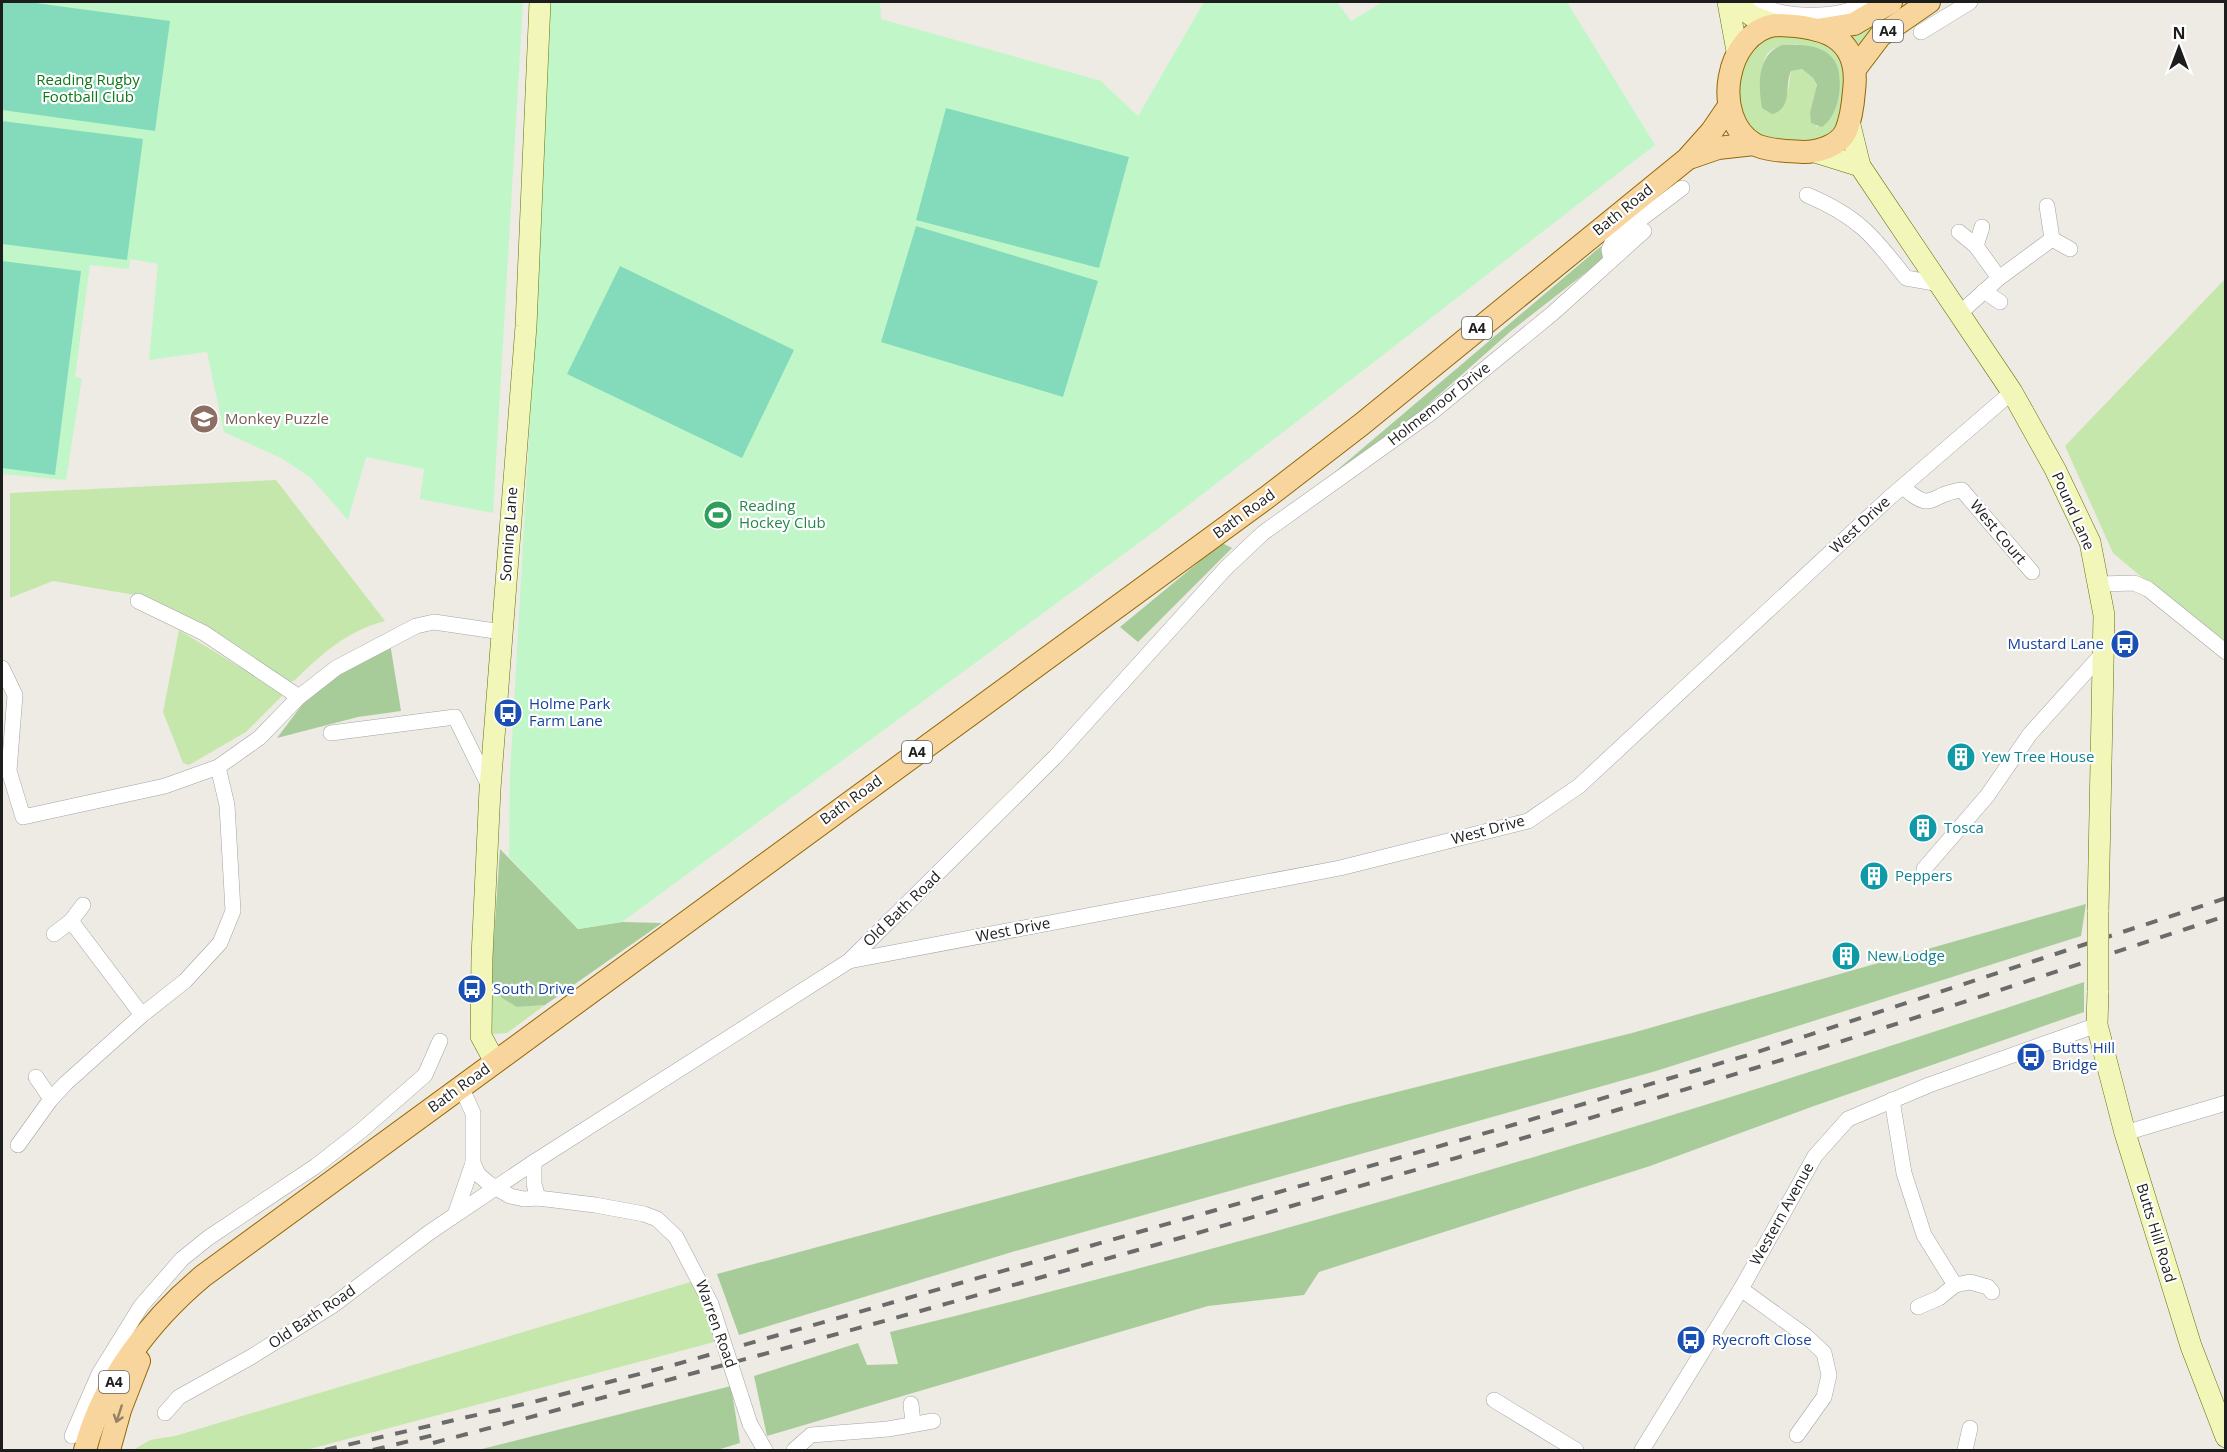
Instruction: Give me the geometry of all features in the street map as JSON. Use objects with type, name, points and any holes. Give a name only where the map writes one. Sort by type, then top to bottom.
[{"type":"main road","name":"A4","points":[[1816,30],[1854,24],[1891,2]]},
{"type":"main road","name":"A4","points":[[1855,69],[1880,36],[1929,2]]},
{"type":"main road","points":[[1775,25],[1816,30],[1834,36],[1845,45],[1855,69],[1849,121],[1841,138],[1815,152],[1754,144],[1739,130],[1729,106],[1737,51],[1751,34],[1775,25]]},
{"type":"main road","name":"Bath Road","points":[[79,1443],[98,1414],[118,1373],[140,1341],[194,1283],[225,1258],[1266,498],[1362,424],[1687,159],[1712,131],[1729,106]]},
{"type":"main road","name":"Bath Road","points":[[1687,159],[1718,147],[1754,144]]},
{"type":"main road","name":"A4","points":[[109,1450],[130,1382],[158,1322]]},
{"type":"street","name":"Sonning Lane","points":[[495,1062],[481,1036],[482,957],[490,789],[526,326],[540,2]]},
{"type":"street","points":[[1728,2],[1737,51]]},
{"type":"street","points":[[1734,2],[1752,16],[1775,25]]},
{"type":"street","points":[[1755,2],[1773,9],[1823,16],[1850,11],[1868,2]]},
{"type":"street","points":[[1921,32],[1970,2]]},
{"type":"street","name":"Pound Lane","points":[[1849,121],[1860,166],[2012,392],[2055,469],[2090,542],[2100,584],[2104,615],[2097,1025]]},
{"type":"street","points":[[1815,152],[1860,166]]},
{"type":"street","name":"Holmemoor Drive","points":[[1611,258],[1610,250],[1613,240],[1682,188]]},
{"type":"street","points":[[1807,195],[1840,209],[1876,238],[1906,278],[1940,284]]},
{"type":"street","points":[[2047,206],[2052,239]]},
{"type":"street","points":[[1976,246],[1982,227]]},
{"type":"street","name":"Holmemoor Drive","points":[[1282,521],[1431,413],[1554,313],[1611,258],[1644,231]]},
{"type":"street","points":[[1959,232],[1976,246],[1999,278]]},
{"type":"street","points":[[2052,239],[2070,249]]},
{"type":"street","points":[[1960,314],[1999,278],[2052,239]]},
{"type":"street","points":[[1984,291],[2000,302]]},
{"type":"street","name":"West Drive","points":[[849,961],[1340,868],[1528,820],[1579,786],[1630,741],[1903,487],[2012,392]]},
{"type":"street","name":"West Court","points":[[1903,487],[1918,501],[1925,502],[1931,502],[1947,491],[1962,490],[2032,572]]},
{"type":"street","points":[[1266,498],[1282,521]]},
{"type":"street","name":"Old Bath Road","points":[[165,1413],[179,1397],[251,1357],[332,1306],[455,1215],[534,1162],[849,961],[1055,757],[1225,569],[1263,532],[1282,521]]},
{"type":"street","points":[[2100,584],[2134,583],[2148,589],[2226,652]]},
{"type":"street","points":[[138,601],[204,633],[299,697]]},
{"type":"street","points":[[2,668],[15,695],[9,771],[24,817],[165,786],[218,767],[259,738],[299,697],[336,668],[416,626],[434,622],[502,632]]},
{"type":"street","points":[[1924,869],[1987,796],[2045,717],[2103,653]]},
{"type":"street","points":[[331,733],[455,717],[490,789]]},
{"type":"street","points":[[18,1145],[51,1099],[142,1015],[185,981],[220,943],[233,911],[227,806],[218,767]]},
{"type":"street","points":[[54,934],[71,921],[83,905]]},
{"type":"street","points":[[71,921],[142,1015]]},
{"type":"street","name":"Western Avenue","points":[[1642,1450],[1741,1288],[1815,1156],[1848,1119],[1892,1100],[2097,1025]]},
{"type":"street","name":"Butts Hill Road","points":[[2097,1025],[2125,1133],[2191,1346],[2223,1426]]},
{"type":"street","points":[[79,1443],[99,1374],[141,1306],[182,1259],[208,1238],[316,1167],[362,1130],[425,1075],[440,1041]]},
{"type":"street","points":[[36,1077],[51,1099]]},
{"type":"street","points":[[455,1215],[473,1163],[473,1113],[461,1087]]},
{"type":"street","points":[[1892,1100],[1904,1173],[1924,1235],[1955,1285]]},
{"type":"street","points":[[2125,1133],[2226,1103]]},
{"type":"street","points":[[534,1162],[534,1184],[538,1198]]},
{"type":"street","name":"Warren Road","points":[[473,1163],[478,1174],[517,1198],[538,1198],[595,1205],[644,1214],[657,1219],[676,1236],[711,1304],[750,1424],[765,1450]]},
{"type":"street","points":[[208,1238],[225,1258]]},
{"type":"street","points":[[1918,1306],[1939,1298],[1955,1285],[1970,1282],[1988,1287],[1992,1292]]},
{"type":"street","points":[[1741,1288],[1806,1336],[1824,1353],[1829,1375],[1824,1396],[1805,1413],[1797,1435]]},
{"type":"street","points":[[1494,1400],[1576,1450]]},
{"type":"street","points":[[910,1404],[913,1423]]},
{"type":"street","points":[[794,1450],[811,1435],[888,1429],[933,1420]]},
{"type":"street","points":[[1965,1450],[1970,1428]]},
{"type":"green space","name":"Reading Rugby Football Club","points":[[2,2],[523,2],[493,513],[420,499],[424,469],[366,457],[348,520],[311,478],[283,459],[224,432],[207,352],[149,360],[158,264],[130,259],[129,269],[90,265],[75,377],[82,378],[66,480],[2,474]]},
{"type":"green space","name":"Reading Rugby Football Club","points":[[2,2],[28,2],[170,21],[155,131],[2,110]]},
{"type":"green space","points":[[550,2],[880,2],[881,19],[1101,81],[1138,116],[1204,2],[1337,2],[1351,21],[1383,2],[1567,2],[1655,145],[1151,534],[622,922],[578,929],[509,857],[510,774],[538,277]]},
{"type":"green space","points":[[1903,2],[1916,2],[1858,49],[1847,35],[1871,24]]},
{"type":"green space","points":[[1769,35],[1819,39],[1840,52],[1846,78],[1838,125],[1831,134],[1814,142],[1759,136],[1740,115],[1739,96],[1744,58]],"holes":[[[1797,44],[1840,79],[1838,99],[1817,127],[1810,112],[1817,86],[1813,78],[1802,69],[1791,71],[1788,91],[1761,90],[1766,56],[1776,48],[1785,45]]]},
{"type":"green space","points":[[1782,45],[1818,48],[1834,59],[1840,80],[1839,95],[1834,113],[1822,127],[1811,123],[1810,112],[1817,85],[1813,78],[1802,69],[1791,71],[1787,96],[1779,111],[1772,114],[1762,108],[1761,72],[1768,56]]},
{"type":"green space","points":[[946,108],[1129,157],[1099,268],[916,220]]},
{"type":"green space","points":[[2,121],[143,139],[127,260],[2,244]]},
{"type":"green space","points":[[916,226],[1098,281],[1063,397],[881,342]]},
{"type":"green space","points":[[1634,235],[1511,331],[1414,417],[1317,487],[1600,247]]},
{"type":"green space","points":[[2,261],[81,271],[55,475],[2,468]]},
{"type":"green space","points":[[620,266],[794,350],[742,458],[567,374]]},
{"type":"green space","points":[[2225,279],[2225,647],[2113,553],[2065,446]]},
{"type":"green space","points":[[276,480],[385,621],[346,637],[294,681],[286,682],[135,595],[53,581],[10,598],[10,493]]},
{"type":"green space","points":[[1222,543],[1232,548],[1138,642],[1120,627]]},
{"type":"green space","points":[[179,630],[284,694],[246,732],[189,765],[183,763],[163,712]]},
{"type":"green space","points":[[390,643],[401,711],[358,717],[277,738],[324,676]]},
{"type":"green space","points":[[500,849],[578,929],[622,922],[662,923],[545,1005],[517,1007],[502,998],[491,981]]},
{"type":"green space","points":[[2086,904],[2081,936],[1656,1071],[1012,1252],[739,1335],[717,1274],[1345,1105],[1632,1033]]},
{"type":"green space","points":[[491,981],[517,1007],[545,1005],[507,1033],[492,1034],[488,1028]]},
{"type":"green space","points":[[2084,982],[2084,1012],[1650,1166],[1319,1272],[1304,1295],[1208,1306],[767,1436],[754,1376],[858,1343],[867,1365],[898,1364],[890,1332],[1192,1254],[1491,1170],[1788,1079]]},
{"type":"green space","points":[[697,1280],[718,1341],[306,1450],[133,1450],[150,1440],[175,1436]]},
{"type":"green space","points":[[731,1386],[740,1443],[717,1450],[478,1450]]},
{"type":"railway","points":[[325,1450],[537,1401],[677,1364],[1496,1130],[1748,1055],[2226,898]]},
{"type":"railway","points":[[433,1443],[929,1309],[1424,1168],[1812,1051],[2226,916]]},
{"type":"railway","points":[[373,1450],[442,1433]]},
{"type":"place","name":"Monkey Puzzle","points":[[204,419]]},
{"type":"place","name":"Reading Hockey Club","points":[[718,515]]},
{"type":"place","name":"Mustard Lane","points":[[2125,644]]},
{"type":"place","name":"Holme Park Farm Lane","points":[[508,713]]},
{"type":"place","name":"Yew Tree House","points":[[1961,757]]},
{"type":"place","name":"Tosca","points":[[1923,828]]},
{"type":"place","name":"Peppers","points":[[1874,876]]},
{"type":"place","name":"New Lodge","points":[[1846,956]]},
{"type":"place","name":"South Drive","points":[[472,989]]},
{"type":"place","name":"Butts Hill Bridge","points":[[2031,1057]]},
{"type":"place","name":"Ryecroft Close","points":[[1691,1340]]}]
